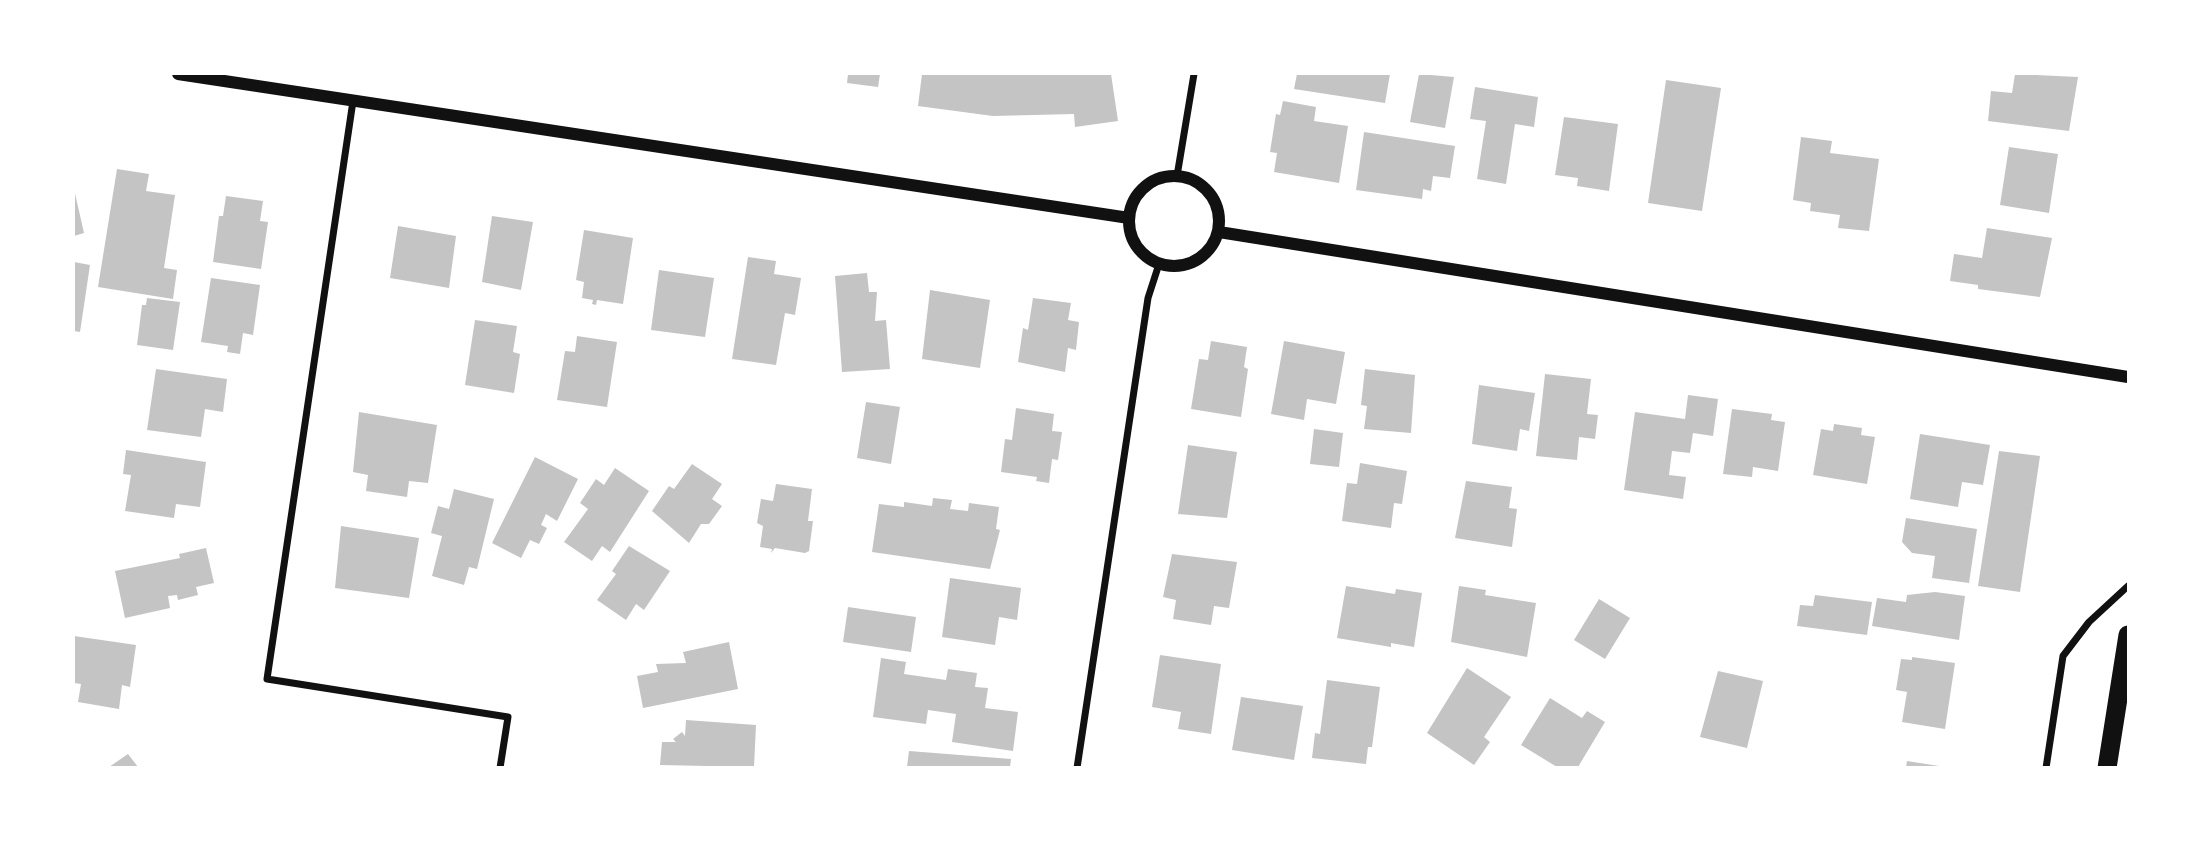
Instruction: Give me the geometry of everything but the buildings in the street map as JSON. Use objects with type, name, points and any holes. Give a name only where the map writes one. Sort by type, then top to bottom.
[{"type":"highway","points":[[2107,768],[2129,635]]},
{"type":"street","points":[[178,74],[1129,218]]},
{"type":"street","points":[[1177,176],[1194,74]]},
{"type":"street","points":[[353,101],[267,679],[508,717],[500,768]]},
{"type":"street","points":[[1177,176],[1202,184],[1211,194],[1220,219],[1219,232],[1213,246],[1202,257],[1174,267],[1159,264],[1146,257],[1136,246],[1129,218],[1139,192],[1163,177],[1177,176]]},
{"type":"street","points":[[1219,232],[2129,377]]},
{"type":"street","points":[[1077,768],[1148,298],[1159,264]]},
{"type":"street","points":[[2046,768],[2063,656],[2089,622],[2129,586]]}]
